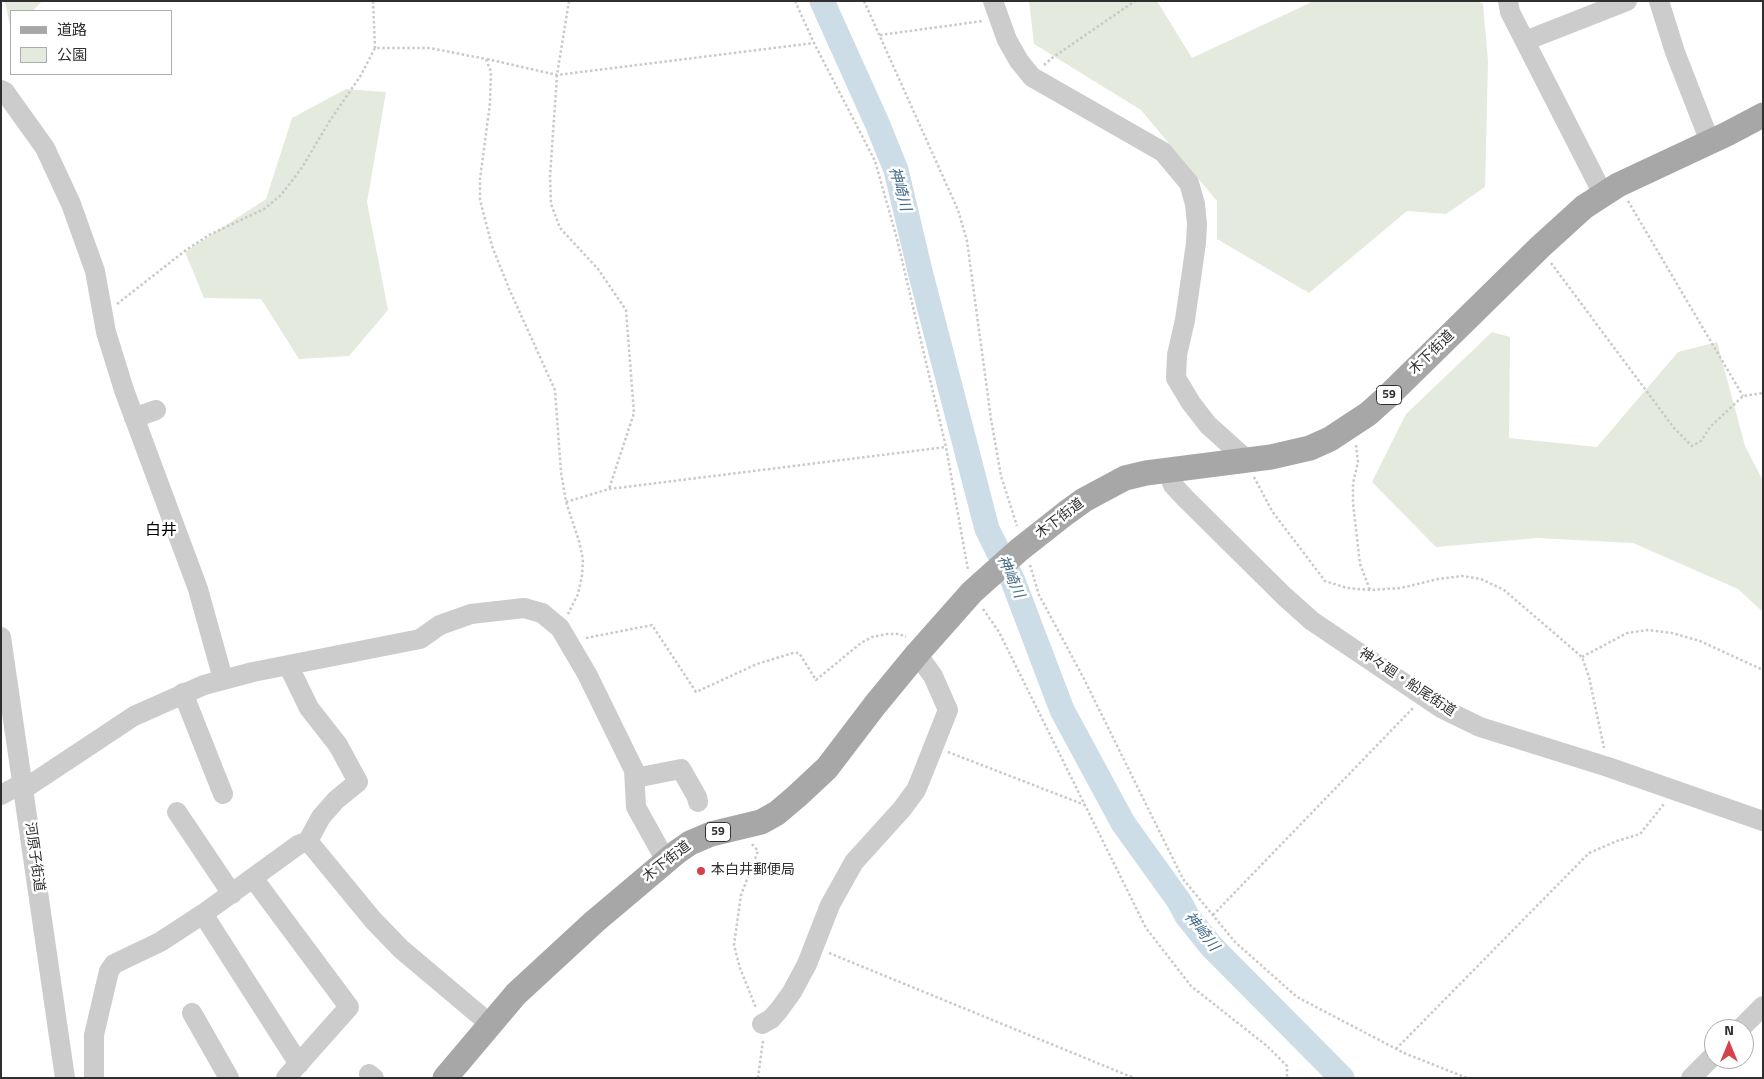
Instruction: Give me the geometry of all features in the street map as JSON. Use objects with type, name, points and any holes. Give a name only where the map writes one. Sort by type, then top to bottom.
[{"type":"main road","name":"木下街道","points":[[1021,548],[1066,513],[1125,478],[1166,470],[1271,457],[1310,448],[1350,426],[1387,397],[1540,247],[1584,207],[1610,190],[1763,115]]},
{"type":"main road","name":"59","points":[[976,588],[1021,548]]},
{"type":"main road","name":"木下街道","points":[[445,1078],[516,994],[594,922],[666,861],[690,843],[704,836],[761,822],[777,813],[827,768],[921,649],[976,588]]},
{"type":"street","points":[[1508,1],[1510,12],[1610,190]]},
{"type":"street","points":[[1526,41],[1627,1]]},
{"type":"street","points":[[1659,1],[1675,52],[1710,142]]},
{"type":"street","points":[[996,10],[1007,40],[1019,61],[1032,77],[1163,152],[1189,183],[1195,204],[1196,243],[1185,320],[1177,355],[1176,378],[1190,403],[1208,425],[1247,460]]},
{"type":"street","points":[[1,90],[5,92],[45,148],[71,204],[95,271],[106,332],[136,422],[198,589],[223,679]]},
{"type":"street","points":[[136,422],[157,414]]},
{"type":"street","name":"神々廻・船尾街道","points":[[1166,470],[1173,485],[1284,596],[1312,621],[1441,708],[1480,727],[1608,767],[1763,822]]},
{"type":"street","points":[[1,795],[23,786],[134,716],[183,693],[223,679],[420,640],[440,625],[471,614],[524,608],[542,612],[564,634],[587,674],[634,770],[636,807],[666,861]]},
{"type":"street","name":"河原子街道","points":[[1,637],[65,1078]]},
{"type":"street","points":[[762,1024],[771,1019],[792,992],[814,947],[830,905],[854,862],[902,809],[916,790],[948,710],[921,649]]},
{"type":"street","points":[[94,1078],[94,1035],[109,971],[114,964],[160,942],[232,894],[298,845],[308,841],[321,817],[336,800],[358,782],[338,746],[309,708],[288,665]]},
{"type":"street","points":[[183,693],[223,794]]},
{"type":"street","points":[[635,778],[681,769],[698,802]]},
{"type":"street","points":[[177,812],[232,894]]},
{"type":"street","points":[[308,841],[373,920],[396,943],[490,1024]]},
{"type":"street","points":[[203,914],[292,1071],[349,1006],[252,878]]},
{"type":"street","points":[[1750,1019],[1763,1006]]},
{"type":"street","points":[[192,1013],[229,1078]]},
{"type":"street","points":[[1691,1078],[1704,1065]]},
{"type":"path","points":[[117,304],[186,250],[209,235],[264,209],[281,195],[301,169],[361,74],[375,48],[373,1]]},
{"type":"path","points":[[569,1],[557,75],[550,176],[551,204],[560,228],[598,269],[626,310],[634,413],[609,489]]},
{"type":"path","points":[[794,1],[874,161],[897,239],[946,447],[976,588],[1146,928],[1192,986],[1267,1046],[1287,1066],[1287,1078]]},
{"type":"path","points":[[864,1],[958,210],[967,241],[991,419],[1001,476],[1021,548],[1040,595],[1184,879],[1235,942],[1297,997],[1396,1049],[1467,1078]]},
{"type":"path","points":[[1032,77],[1052,58],[1135,1]]},
{"type":"path","points":[[880,35],[996,10]]},
{"type":"path","points":[[375,48],[430,48],[557,75],[814,43]]},
{"type":"path","points":[[486,59],[491,72],[490,103],[480,179],[480,200],[492,246],[510,291],[555,390],[561,472],[566,502],[580,541],[583,559],[578,594],[564,634],[601,636],[652,625],[696,692],[757,664],[793,653],[799,653],[802,656],[816,680],[861,643],[872,637],[887,634],[899,634],[921,649]]},
{"type":"path","points":[[1610,190],[1743,396]]},
{"type":"path","points":[[1540,247],[1674,428],[1692,446],[1701,441],[1710,427],[1743,396],[1763,393]]},
{"type":"path","points":[[1350,426],[1356,443],[1358,462],[1353,483],[1353,503],[1360,564],[1370,590]]},
{"type":"path","points":[[566,502],[609,489],[946,447]]},
{"type":"path","points":[[1247,460],[1272,511],[1325,581],[1347,588],[1370,590],[1402,588],[1438,579],[1462,576],[1481,579],[1504,590],[1582,656],[1589,677],[1608,767]]},
{"type":"path","points":[[1582,656],[1627,633],[1648,630],[1672,633],[1700,641],[1763,670]]},
{"type":"path","points":[[1213,915],[1424,697]]},
{"type":"path","points":[[932,746],[1086,806]]},
{"type":"path","points":[[1396,1049],[1589,853],[1617,840],[1640,834],[1674,790]]},
{"type":"path","points":[[738,828],[758,851],[741,895],[734,945],[740,968],[762,1024],[763,1044],[758,1078]]},
{"type":"path","points":[[814,947],[1134,1078]]},
{"type":"green space","points":[[5,1],[42,1],[34,10],[10,10],[10,26]]},
{"type":"green space","points":[[1029,1],[1157,1],[1192,58],[1314,1],[1478,1],[1483,4],[1488,61],[1485,187],[1446,214],[1407,211],[1309,293],[1217,239],[1217,201],[1141,110],[1034,44]]},
{"type":"green space","points":[[346,89],[386,92],[367,202],[388,310],[349,356],[299,359],[261,299],[204,298],[185,252],[266,199],[292,118]]},
{"type":"green space","points":[[1492,332],[1510,337],[1509,438],[1597,447],[1678,352],[1717,342],[1745,446],[1763,481],[1763,612],[1738,589],[1633,543],[1537,538],[1436,547],[1372,482],[1406,414]]},
{"type":"waterway","name":"神崎川","points":[[822,1],[896,170],[920,271],[987,529],[1013,581],[1062,710],[1123,823],[1179,901],[1187,916],[1211,946],[1342,1078]]},
{"type":"place","name":"本白井郵便局","points":[[701,871]]},
{"type":"district","name":"白井","points":[[161,531]]}]
